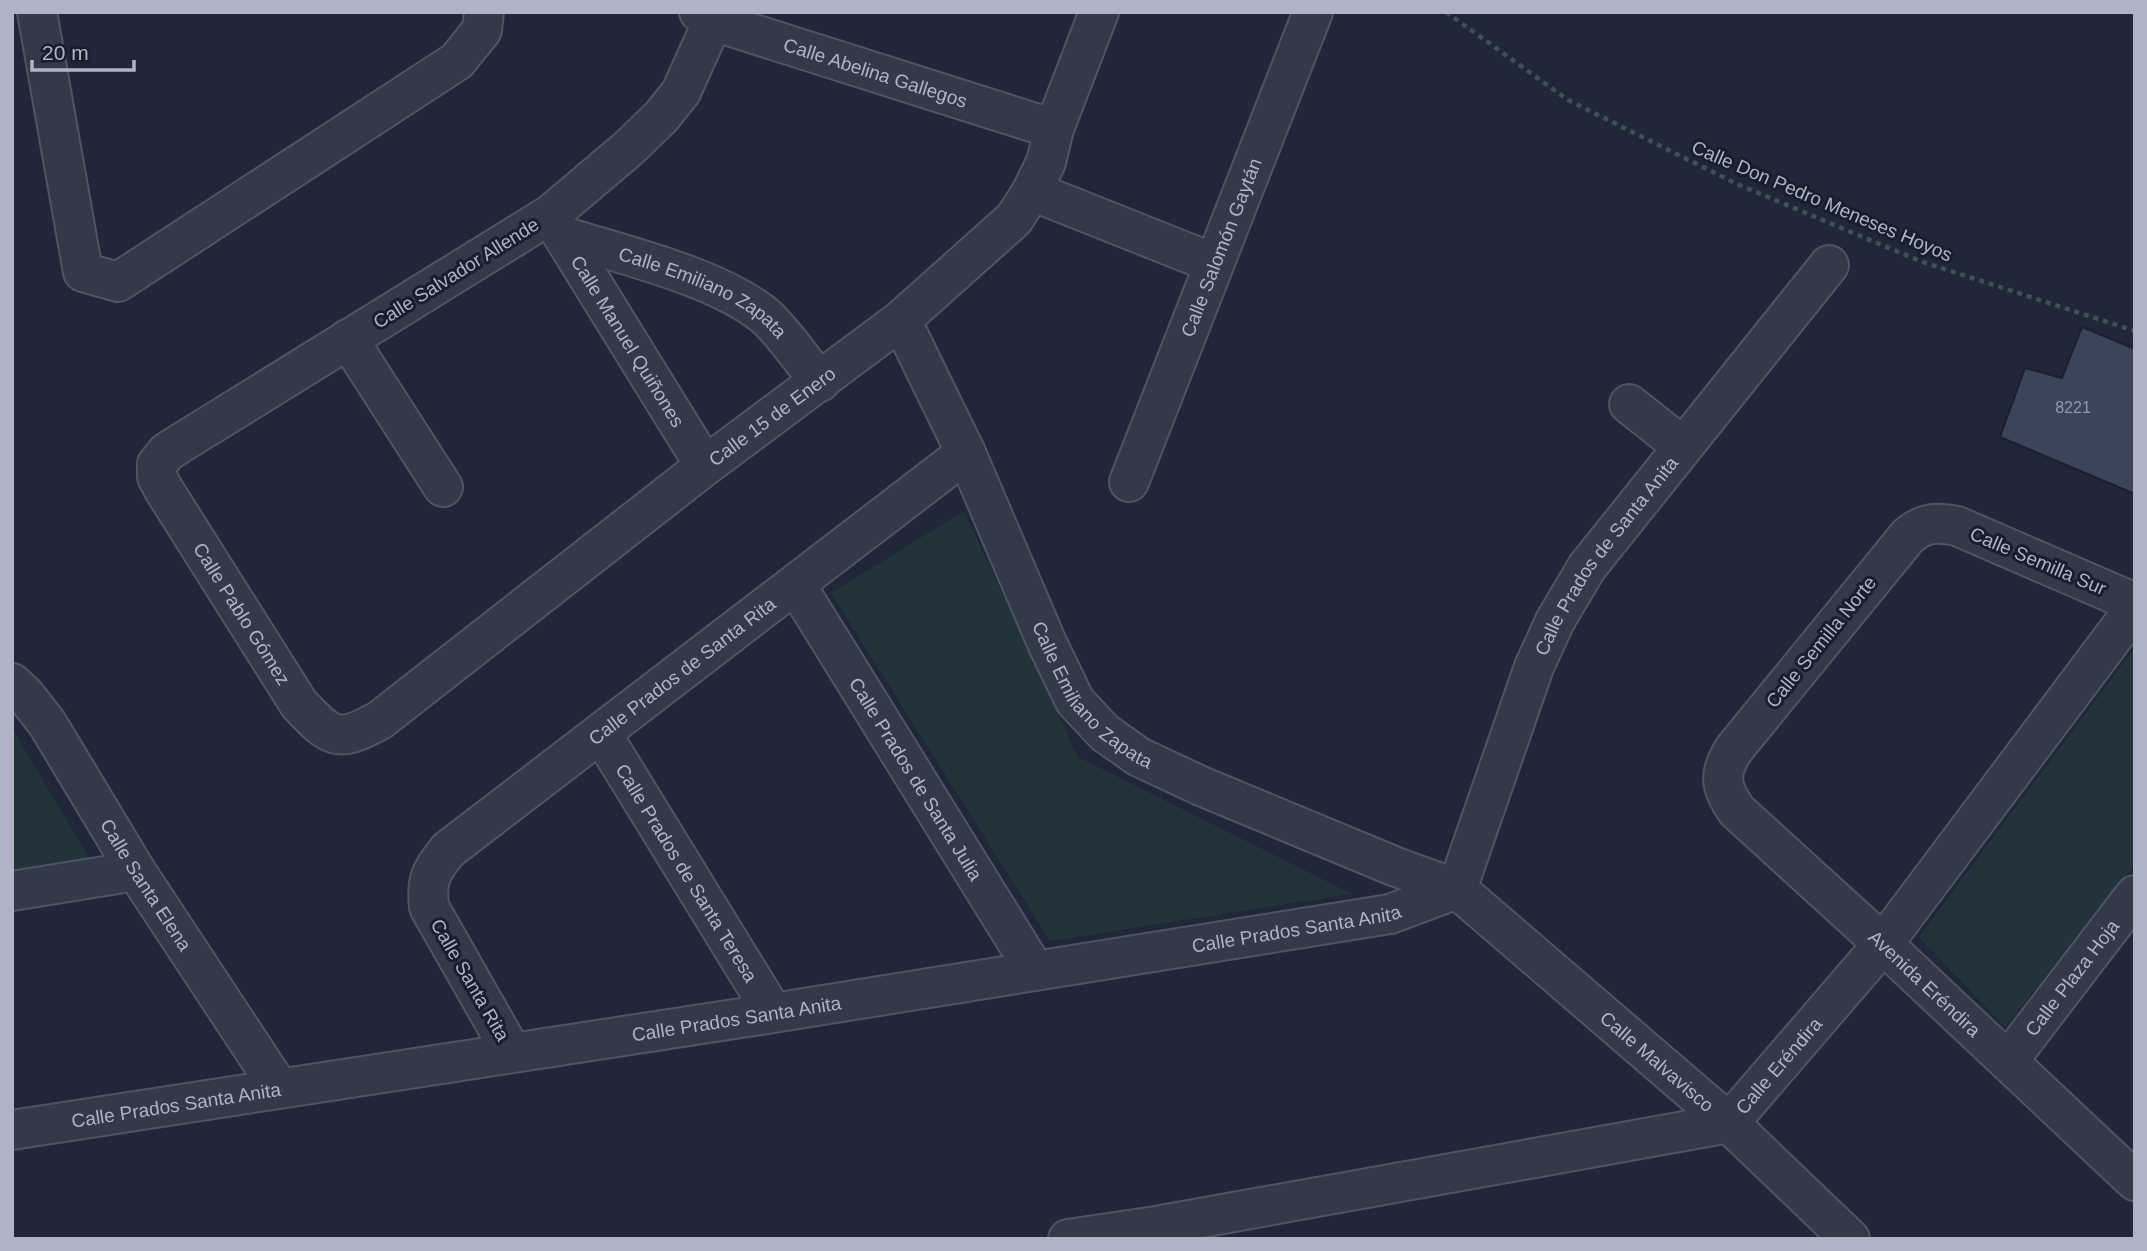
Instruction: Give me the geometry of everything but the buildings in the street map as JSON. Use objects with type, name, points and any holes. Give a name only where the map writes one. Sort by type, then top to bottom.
[{"type":"street","points":[[37,12],[83,272],[118,282],[457,61],[482,30],[484,12]]},
{"type":"street","name":"Calle 15 de Enero","points":[[342,737],[380,720],[705,466],[901,320],[1014,219],[1046,162],[1054,129],[1099,12]]},
{"type":"street","name":"Calle Salomón Gaytán","points":[[1129,482],[1313,12]]},
{"type":"street","name":"Calle Abelina Gallegos","points":[[706,17],[1054,129]]},
{"type":"street","name":"Calle Salvador Allende","points":[[157,477],[157,464],[167,452],[348,340],[557,225],[661,117],[681,92],[706,17]]},
{"type":"street","points":[[1032,191],[1213,263]]},
{"type":"street","name":"Calle Emiliano Zapata","points":[[557,225],[731,294],[765,316],[820,382]]},
{"type":"street","name":"Calle Manuel Quiñones","points":[[557,225],[705,466]]},
{"type":"street","name":"Calle Prados de Santa Anita","points":[[1457,889],[1534,667],[1555,621],[1587,568],[1829,265]]},
{"type":"street","name":"Calle Emiliano Zapata","points":[[901,320],[966,453],[1069,689],[1075,701],[1104,733],[1139,757],[1201,786],[1396,867],[1457,889]]},
{"type":"street","points":[[348,340],[443,487]]},
{"type":"street","points":[[1629,404],[1682,446]]},
{"type":"street","name":"Calle Prados de Santa Rita","points":[[429,907],[427,887],[432,869],[448,850],[966,453]]},
{"type":"street","name":"Calle Pablo Gómez","points":[[157,477],[299,704],[324,730],[342,737]]},
{"type":"street","name":"Calle Semilla Sur","points":[[1940,522],[1957,526],[2135,606]]},
{"type":"street","name":"Calle Semilla Norte","points":[[1723,780],[1725,764],[1734,748],[1908,537],[1917,528],[1940,522]]},
{"type":"street","name":"Calle Prados de Santa Julia","points":[[796,584],[1035,971]]},
{"type":"street","name":"Calle Eréndira","points":[[1068,1239],[1157,1232],[1729,1123],[1883,944],[2135,606]]},
{"type":"street","name":"Calle Santa Elena","points":[[12,683],[47,723],[136,871],[279,1088]]},
{"type":"street","name":"Calle Prados de Santa Teresa","points":[[601,733],[773,1013]]},
{"type":"street","name":"Avenida Eréndira","points":[[1723,780],[1725,795],[1737,811],[2135,1181]]},
{"type":"street","points":[[12,891],[136,871]]},
{"type":"street","name":"Calle Prados Santa Anita","points":[[12,1130],[773,1013],[1390,914],[1457,889]]},
{"type":"street","name":"Calle Malvavisco","points":[[1457,889],[1729,1123],[1850,1239]]},
{"type":"street","name":"Calle Plaza Hoja","points":[[2008,1061],[2135,895]]},
{"type":"street","name":"Calle Santa Rita","points":[[429,907],[512,1053]]},
{"type":"path","name":"Calle Don Pedro Meneses Hoyos","points":[[1446,12],[1567,100],[1737,184],[1920,261],[2135,331]]},
{"type":"shaded area","points":[[964,511],[1078,757],[1352,894],[1050,941],[831,593]]},
{"type":"shaded area","points":[[2135,647],[2135,864],[2005,1027],[1919,937]]},
{"type":"shaded area","points":[[12,728],[92,863],[12,876]]}]
